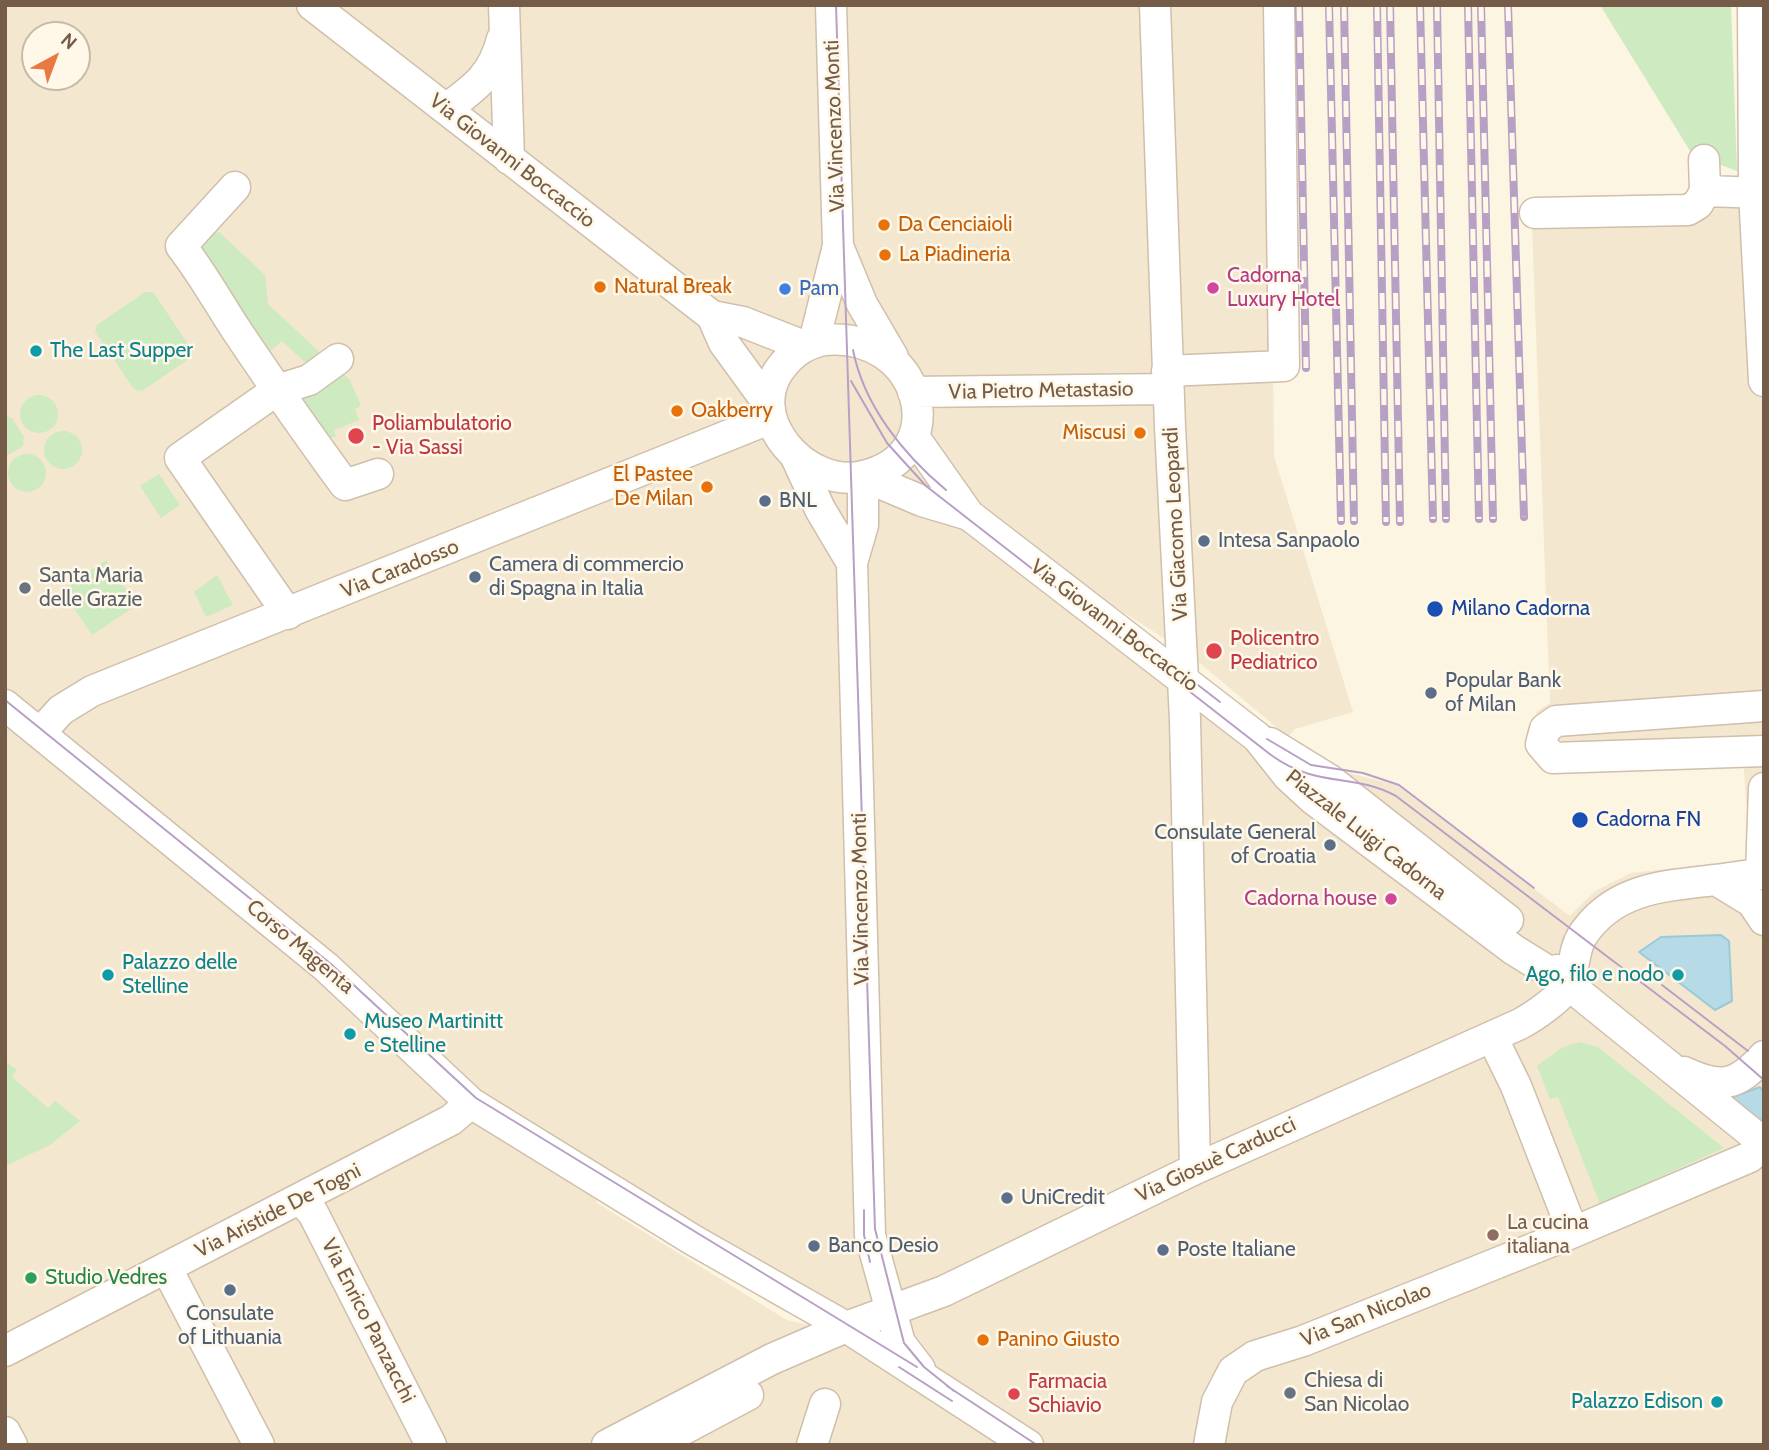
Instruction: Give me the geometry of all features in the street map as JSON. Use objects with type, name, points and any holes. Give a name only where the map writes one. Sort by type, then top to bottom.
[{"type":"street","name":"Via Giovanni Boccaccio","points":[[312,5],[712,316],[743,322],[809,344]]},
{"type":"street","name":"Via Vincenzo Monti","points":[[809,344],[838,246],[831,5]]},
{"type":"street","name":"Via Giacomo Leopardi","points":[[1155,5],[1168,380],[1185,719],[1195,1168]]},
{"type":"street","name":"Via Pietro Metastasio","points":[[913,392],[1168,380],[1284,366],[1279,5]]},
{"type":"street","points":[[1752,5],[1764,381]]},
{"type":"street","points":[[446,109],[471,90],[495,64],[504,17]]},
{"type":"street","points":[[504,17],[509,159]]},
{"type":"street","points":[[1535,214],[1688,210],[1698,204],[1705,191],[1704,160]]},
{"type":"street","points":[[235,187],[181,246],[212,287],[277,390],[345,485],[378,474]]},
{"type":"street","points":[[1705,191],[1759,193]]},
{"type":"street","name":"Via Vincenzo Monti","points":[[838,246],[862,304],[889,346],[894,360]]},
{"type":"street","name":"Via Giovanni Boccaccio","points":[[712,316],[724,343],[768,410]]},
{"type":"street","points":[[840,339],[863,342],[894,360],[913,392],[917,424],[914,437],[897,457],[879,470],[863,476],[842,478],[795,455],[768,410],[769,388],[777,372],[809,344],[840,339]]},
{"type":"street","points":[[288,614],[180,458],[277,390],[309,380],[338,359]]},
{"type":"street","name":"Via Caradosso","points":[[40,733],[61,710],[92,691],[288,614],[768,410]]},
{"type":"street","name":"Via Giovanni Boccaccio","points":[[914,437],[969,515],[1257,737]]},
{"type":"street","name":"Via Vincenzo Monti","points":[[795,455],[820,509],[852,563]]},
{"type":"street","name":"Via Giovanni Boccaccio","points":[[863,476],[922,501],[969,515]]},
{"type":"street","name":"Via Vincenzo Monti","points":[[863,476],[863,525],[852,563],[870,1235],[900,1343],[911,1360],[939,1387]]},
{"type":"street","name":"Corso Magenta","points":[[5,705],[318,960],[471,1103],[599,1182],[846,1327],[939,1387]]},
{"type":"street","points":[[1764,706],[1556,721],[1545,729],[1541,744],[1553,758],[1764,751]]},
{"type":"street","points":[[1579,758],[1623,717]]},
{"type":"street","name":"Piazzale Luigi Cadorna","points":[[1257,737],[1288,776],[1313,799],[1514,950],[1569,984],[1649,1048],[1735,1123],[1757,1150],[1573,1232]]},
{"type":"street","points":[[1573,1232],[1516,1086],[1492,1037],[1538,1014],[1569,984],[1572,962],[1582,937],[1600,917],[1626,896],[1664,885],[1763,874],[1761,809],[1764,788]]},
{"type":"street","points":[[1716,880],[1752,902],[1764,920]]},
{"type":"street","name":"Via Giosuè Carducci","points":[[846,1327],[944,1291],[1195,1168],[1492,1037]]},
{"type":"street","name":"Piazzale Luigi Cadorna","points":[[1649,1048],[1681,1071],[1704,1081],[1722,1084],[1740,1077],[1764,1056]]},
{"type":"street","name":"Via Aristide De Togni","points":[[5,1352],[451,1120],[471,1103]]},
{"type":"street","points":[[599,1182],[601,1202],[780,1311],[794,1318],[846,1327]]},
{"type":"street","name":"Via Enrico Panzacchi","points":[[301,1200],[313,1213],[431,1445]]},
{"type":"street","name":"Via San Nicolao","points":[[1209,1445],[1217,1402],[1233,1371],[1255,1356],[1303,1340],[1573,1232]]},
{"type":"street","points":[[167,1269],[259,1445]]},
{"type":"street","points":[[607,1445],[772,1359],[846,1327]]},
{"type":"street","points":[[654,1445],[782,1376],[846,1327]]},
{"type":"street","points":[[939,1387],[1025,1444]]},
{"type":"street","points":[[812,1445],[825,1404]]},
{"type":"street","points":[[5,1432],[12,1445]]},
{"type":"shaded area","points":[[5,5],[308,5],[709,317],[873,348],[915,424],[861,474],[886,1309],[846,1324],[795,1316],[604,1201],[5,702]]},
{"type":"shaded area","points":[[316,5],[830,5],[837,246],[812,340],[712,313]]},
{"type":"shaded area","points":[[834,5],[1270,5],[1274,456],[1353,712],[1295,729],[1288,737],[1190,655],[971,514],[917,437],[915,387],[828,337]]},
{"type":"shaded area","points":[[1764,200],[1764,1445],[5,1445],[5,710],[595,1184],[597,1203],[787,1320],[828,1329],[896,1314],[876,1235],[856,565],[867,481],[917,447],[968,519],[1235,725],[1338,770],[1399,786],[1570,916],[1595,891],[1631,873],[1748,860],[1749,844],[1743,756],[1541,770],[1536,712],[1550,703],[1531,201]]},
{"type":"green space","points":[[1600,5],[1731,5],[1737,171],[1692,154]]},
{"type":"green space","points":[[219,232],[265,275],[268,304],[330,362],[307,364],[282,341],[261,359],[196,254],[198,239]]},
{"type":"green space","points":[[145,292],[153,292],[192,350],[190,358],[142,391],[134,389],[95,332],[97,325]]},
{"type":"green space","points":[[339,370],[350,380],[361,406],[355,409],[359,420],[334,430],[336,436],[325,442],[303,409],[300,390]]},
{"type":"green space","points":[[39,395],[53,400],[58,414],[53,428],[39,433],[25,428],[20,414],[25,400]]},
{"type":"green space","points":[[5,416],[12,418],[24,437],[23,446],[5,457]]},
{"type":"green space","points":[[63,431],[77,436],[82,450],[77,464],[63,469],[49,464],[44,450],[49,436]]},
{"type":"green space","points":[[27,454],[41,459],[46,473],[41,487],[27,492],[13,487],[8,473],[13,459]]},
{"type":"green space","points":[[159,474],[180,505],[161,518],[140,486]]},
{"type":"green space","points":[[106,560],[137,605],[92,635],[62,590]]},
{"type":"green space","points":[[217,575],[233,605],[206,617],[194,592]]},
{"type":"green space","points":[[1579,1042],[1598,1047],[1724,1148],[1600,1204],[1558,1097],[1550,1099],[1537,1066],[1561,1048]]},
{"type":"green space","points":[[5,1061],[17,1070],[12,1077],[48,1108],[55,1101],[80,1121],[50,1145],[5,1166]]},
{"type":"water","points":[[1721,935],[1729,941],[1732,1001],[1715,1010],[1639,952],[1661,937]]},
{"type":"water","points":[[1760,1087],[1764,1092],[1764,1129],[1730,1098]]},
{"type":"tram line","points":[[836,5],[875,1229],[904,1343],[924,1367],[954,1391]]},
{"type":"tram line","points":[[853,350],[858,371],[876,410],[901,445],[946,490]]},
{"type":"tram line","points":[[851,381],[887,443],[926,486],[1271,755],[1288,766],[1319,777],[1364,784],[1396,796],[1725,1046],[1764,1080]]},
{"type":"tram line","points":[[1137,638],[1220,702]]},
{"type":"tram line","points":[[5,700],[331,964],[476,1098],[917,1367]]},
{"type":"tram line","points":[[1267,739],[1311,765],[1363,773],[1399,785],[1534,888]]},
{"type":"tram line","points":[[1662,985],[1748,1051]]},
{"type":"tram line","points":[[864,1210],[864,1235],[870,1262]]},
{"type":"tram line","points":[[899,1367],[952,1401]]},
{"type":"tram line","points":[[947,1386],[1037,1445]]},
{"type":"railway","points":[[1299,5],[1306,368]]},
{"type":"railway","points":[[1329,5],[1341,521]]},
{"type":"railway","points":[[1344,5],[1354,521]]},
{"type":"railway","points":[[1377,5],[1386,522]]},
{"type":"railway","points":[[1390,5],[1400,522]]},
{"type":"railway","points":[[1420,5],[1433,519]]},
{"type":"railway","points":[[1437,5],[1446,519]]},
{"type":"railway","points":[[1468,5],[1479,519]]},
{"type":"railway","points":[[1481,5],[1493,519]]},
{"type":"railway","points":[[1508,5],[1524,517]]},
{"type":"place","name":"Da Cenciaioli","points":[[884,225]]},
{"type":"place","name":"La Piadineria","points":[[885,255]]},
{"type":"place","name":"Natural Break","points":[[600,287]]},
{"type":"place","name":"Cadorna Luxury Hotel","points":[[1213,288]]},
{"type":"place","name":"Pam","points":[[785,289]]},
{"type":"place","name":"The Last Supper","points":[[36,351]]},
{"type":"place","name":"Oakberry","points":[[677,411]]},
{"type":"place","name":"Miscusi","points":[[1140,433]]},
{"type":"place","name":"Poliambulatorio - Via Sassi","points":[[356,436]]},
{"type":"place","name":"El Pastee De Milan","points":[[707,487]]},
{"type":"place","name":"BNL","points":[[765,501]]},
{"type":"place","name":"Intesa Sanpaolo","points":[[1204,541]]},
{"type":"place","name":"Camera di commercio di Spagna in Italia","points":[[475,577]]},
{"type":"place","name":"Santa Maria delle Grazie","points":[[25,588]]},
{"type":"place","name":"Milano Cadorna","points":[[1435,609]]},
{"type":"place","name":"Policentro Pediatrico","points":[[1214,651]]},
{"type":"place","name":"Popular Bank of Milan","points":[[1431,693]]},
{"type":"place","name":"Cadorna FN","points":[[1580,820]]},
{"type":"place","name":"Consulate General of Croatia","points":[[1330,845]]},
{"type":"place","name":"Cadorna house","points":[[1391,899]]},
{"type":"place","name":"Palazzo delle Stelline","points":[[108,975]]},
{"type":"place","name":"Ago, filo e nodo","points":[[1678,975]]},
{"type":"place","name":"Museo Martinitt e Stelline","points":[[350,1034]]},
{"type":"place","name":"UniCredit","points":[[1007,1198]]},
{"type":"place","name":"La cucina italiana","points":[[1493,1235]]},
{"type":"place","name":"Banco Desio","points":[[814,1246]]},
{"type":"place","name":"Poste Italiane","points":[[1163,1250]]},
{"type":"place","name":"Studio Vedres","points":[[31,1278]]},
{"type":"place","name":"Consulate of Lithuania","points":[[230,1290]]},
{"type":"place","name":"Panino Giusto","points":[[983,1340]]},
{"type":"place","name":"Chiesa di San Nicolao","points":[[1290,1393]]},
{"type":"place","name":"Farmacia Schiavio","points":[[1014,1394]]},
{"type":"place","name":"Palazzo Edison","points":[[1717,1402]]}]
